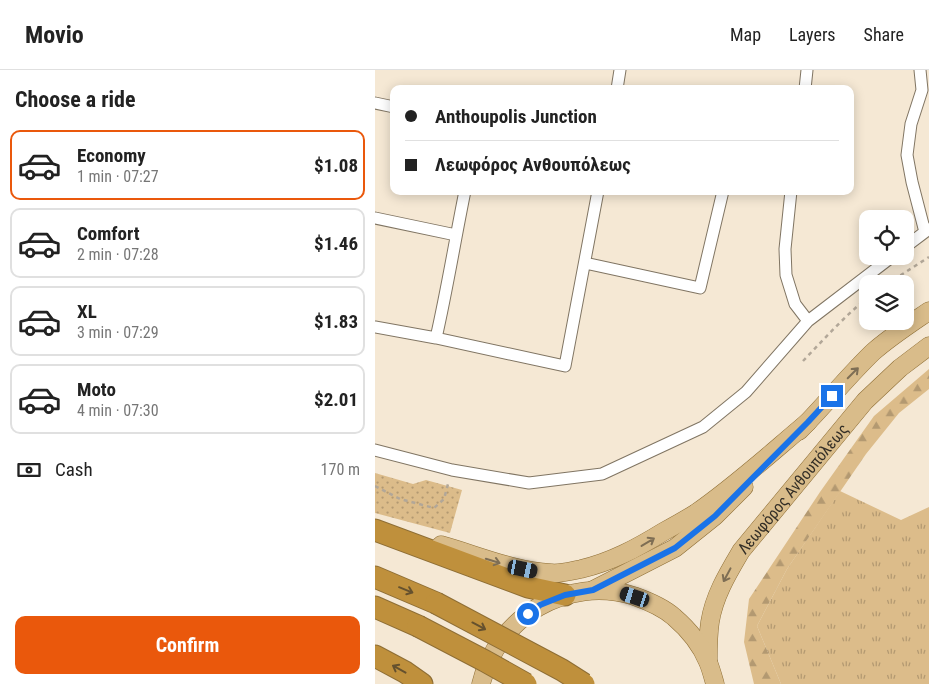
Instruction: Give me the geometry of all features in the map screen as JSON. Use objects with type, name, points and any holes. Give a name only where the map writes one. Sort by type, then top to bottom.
[{"type":"highway","points":[[377,531],[528,588],[565,595]]},
{"type":"highway","points":[[375,577],[436,603],[562,670],[584,684]]},
{"type":"highway","points":[[375,607],[418,626],[526,684]]},
{"type":"highway","points":[[375,656],[405,672],[422,684]]},
{"type":"main road","name":"Λεωφόρος Ανθουπόλεως","points":[[593,590],[675,548],[715,516],[874,352],[902,329],[929,311]]},
{"type":"main road","name":"Λεωφόρος Ανθουπόλεως","points":[[708,661],[710,620],[715,601],[741,551],[865,401],[900,368],[929,346]]},
{"type":"main road","points":[[377,531],[442,545],[534,572],[553,573],[590,567],[614,559],[637,548],[696,513],[754,468],[808,422]]},
{"type":"main road","points":[[481,684],[487,664],[500,641],[516,623],[540,605],[565,595],[593,590],[621,592],[649,601],[673,616],[693,637],[708,661],[715,684]]},
{"type":"street","points":[[618,85],[620,70]]},
{"type":"street","points":[[805,85],[807,70]]},
{"type":"street","points":[[914,240],[927,231],[912,182],[907,155],[911,124],[926,89],[920,70]]},
{"type":"street","points":[[375,103],[390,106]]},
{"type":"street","points":[[436,338],[464,195]]},
{"type":"street","points":[[375,327],[565,366],[597,195]]},
{"type":"street","points":[[585,264],[700,288],[722,195]]},
{"type":"street","points":[[791,195],[785,249],[786,274],[795,304],[808,321]]},
{"type":"street","points":[[375,218],[456,234]]},
{"type":"street","points":[[375,450],[452,470],[529,483],[602,474],[703,427],[746,392],[808,321],[881,265]]},
{"type":"path","points":[[901,275],[929,257]]},
{"type":"path","points":[[803,361],[859,304]]},
{"type":"path","points":[[375,486],[400,499],[434,508],[444,499],[448,484]]},
{"type":"green space","points":[[929,369],[929,389],[899,413],[866,454],[787,569],[757,626],[781,684],[754,684],[744,642],[749,599],[820,492],[874,416]]},
{"type":"green space","points":[[375,473],[413,484],[426,480],[462,490],[450,533],[375,513]]},
{"type":"green space","points":[[840,491],[901,520],[929,507],[929,684],[781,684],[757,626],[787,569]]},
{"type":"route","points":[[528,614],[540,605],[565,595],[593,590],[675,548],[715,516],[762,470],[832,396]]}]
